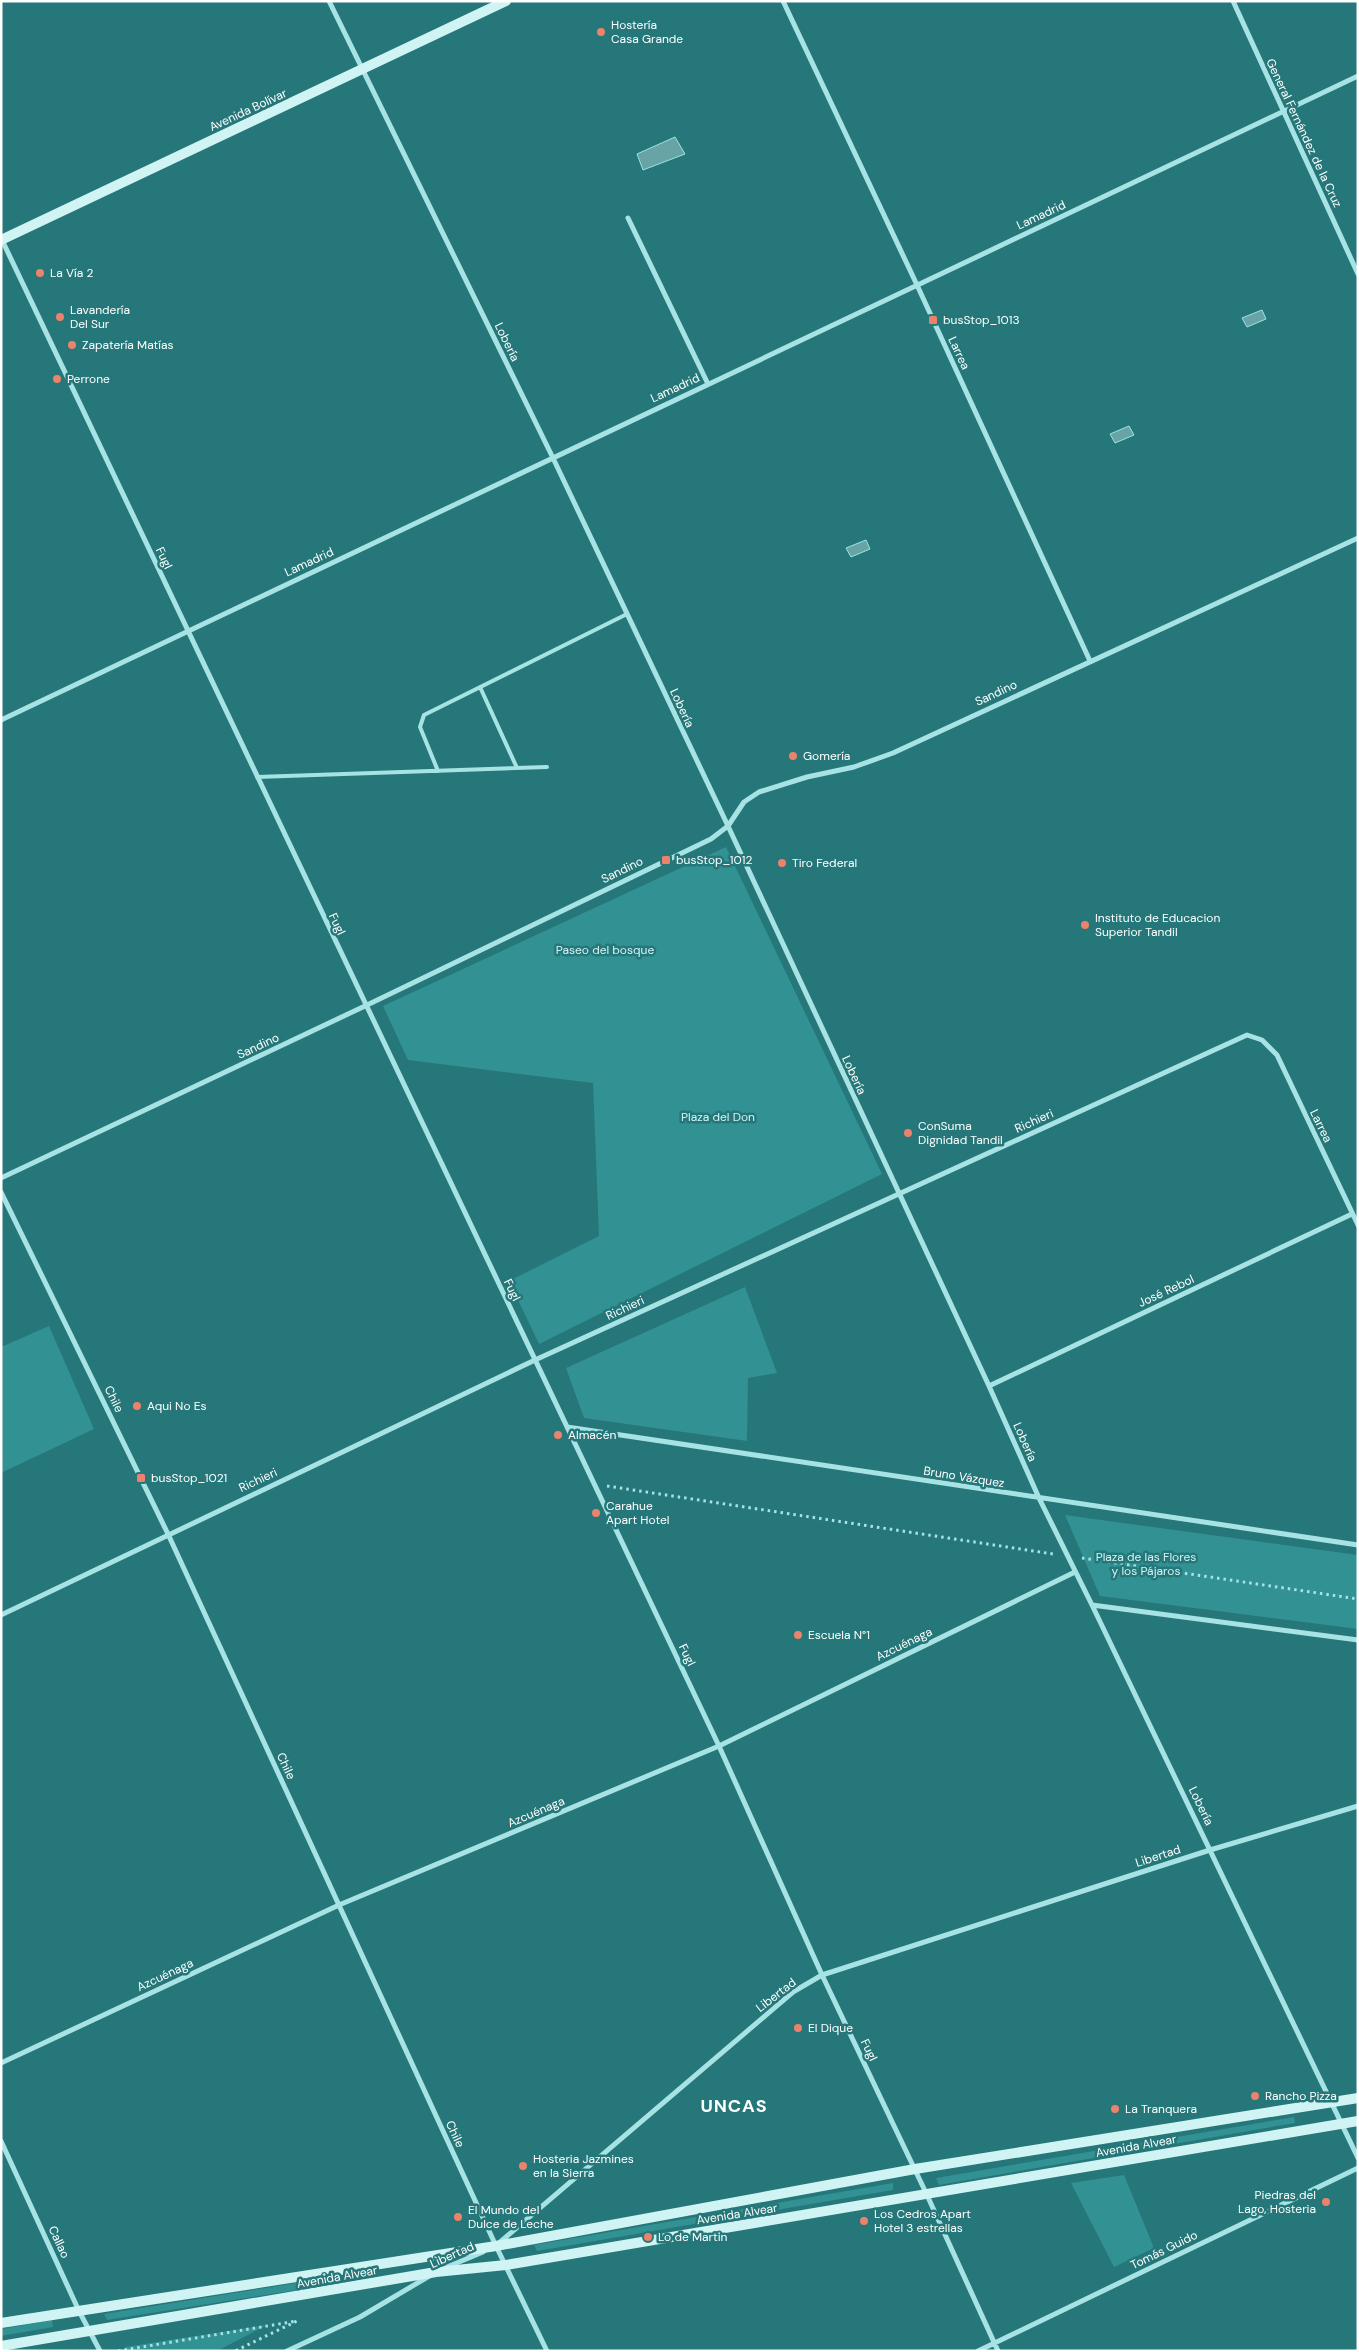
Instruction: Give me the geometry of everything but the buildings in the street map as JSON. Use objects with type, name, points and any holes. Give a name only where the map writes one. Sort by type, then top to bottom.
[{"type":"main road","name":"Avenida Bolívar","points":[[2,240],[506,1]]},
{"type":"main road","name":"Avenida Alvear","points":[[1,2323],[496,2246],[915,2169],[1358,2098]]},
{"type":"main road","name":"Avenida Alvear","points":[[1,2346],[436,2272],[506,2265],[1358,2121]]},
{"type":"street","name":"Lobería","points":[[329,1],[553,458],[728,826],[989,1386],[1039,1498],[1358,2158]]},
{"type":"street","name":"Larrea","points":[[783,1],[917,285],[1090,660]]},
{"type":"street","name":"General Fernández de la Cruz","points":[[1233,1],[1358,274]]},
{"type":"street","name":"Lamadrid","points":[[1,720],[1358,76]]},
{"type":"street","points":[[628,218],[708,384]]},
{"type":"street","name":"Fugl","points":[[2,240],[365,1006],[719,1746],[822,1975],[915,2169],[998,2351]]},
{"type":"street","name":"Sandino","points":[[1,1178],[365,1006],[711,839],[728,826],[744,802],[759,792],[854,767],[893,753],[1090,660],[1358,538]]},
{"type":"street","name":"Richieri","points":[[1,1615],[535,1360],[898,1194],[1247,1035],[1262,1040]]},
{"type":"street","name":"Larrea","points":[[1262,1040],[1277,1055],[1358,1225]]},
{"type":"street","name":"Chile","points":[[1,1192],[168,1534],[496,2246],[547,2351]]},
{"type":"street","name":"José Rebol","points":[[989,1386],[1352,1214]]},
{"type":"street","name":"Bruno Vázquez","points":[[567,1427],[1358,1545]]},
{"type":"street","name":"Azcuénaga","points":[[1,2063],[339,1905],[719,1746],[1075,1572]]},
{"type":"street","points":[[1092,1605],[1358,1640]]},
{"type":"street","name":"Libertad","points":[[287,2351],[360,2317],[436,2272],[496,2246],[793,1992],[822,1975],[1210,1850],[1358,1806]]},
{"type":"street","name":"Callao","points":[[1,2141],[79,2311],[100,2351]]},
{"type":"street","name":"Tomás Guido","points":[[978,2351],[1358,2168]]},
{"type":"lane","points":[[438,771],[420,727],[424,715],[627,614]]},
{"type":"lane","points":[[480,687],[517,768]]},
{"type":"lane","points":[[257,777],[547,768]]},
{"type":"path","points":[[594,1484],[1358,1599]]},
{"type":"path","points":[[118,2351],[296,2321],[235,2351]]},
{"type":"green space","name":"Plaza del Don","points":[[726,847],[882,1174],[539,1344],[509,1281],[599,1236],[593,1083],[408,1060],[383,1006]]},
{"type":"green space","points":[[745,1287],[777,1373],[748,1378],[747,1441],[584,1418],[566,1368]]},
{"type":"green space","points":[[49,1326],[94,1429],[1,1473],[1,1347]]},
{"type":"green space","name":"Plaza de las Flores y los Pájaros","points":[[1065,1515],[1358,1555],[1358,1629],[1100,1596]]},
{"type":"green space","points":[[1294,2117],[1295,2123],[939,2185],[936,2178]]},
{"type":"green space","points":[[1124,2175],[1154,2248],[1114,2267],[1071,2183]]},
{"type":"green space","points":[[893,2183],[893,2190],[537,2251],[534,2245]]},
{"type":"green space","points":[[315,2280],[316,2287],[107,2320],[104,2314]]},
{"type":"green space","points":[[52,2320],[53,2327],[1,2336],[1,2329]]},
{"type":"green space","points":[[267,2325],[217,2351],[126,2351],[125,2347]]},
{"type":"shaded area","points":[[675,137],[685,154],[643,170],[637,154]]},
{"type":"shaded area","points":[[1262,310],[1266,319],[1247,327],[1242,318]]},
{"type":"shaded area","points":[[1129,426],[1134,435],[1115,443],[1110,434]]},
{"type":"shaded area","points":[[866,540],[870,549],[851,557],[846,548]]},
{"type":"place","name":"Hostería Casa Grande","points":[[601,32]]},
{"type":"place","name":"La Vía 2","points":[[40,273]]},
{"type":"place","name":"Lavandería Del Sur","points":[[60,317]]},
{"type":"place","name":"busStop_1013","points":[[933,320]]},
{"type":"place","name":"Zapatería Matías","points":[[72,345]]},
{"type":"place","name":"Perrone","points":[[57,379]]},
{"type":"place","name":"Gomería","points":[[793,756]]},
{"type":"place","name":"busStop_1012","points":[[666,860]]},
{"type":"place","name":"Tiro Federal","points":[[782,863]]},
{"type":"place","name":"Instituto de Educacion Superior Tandil","points":[[1085,925]]},
{"type":"place","name":"ConSuma Dignidad Tandil","points":[[908,1133]]},
{"type":"place","name":"Aqui No Es","points":[[137,1406]]},
{"type":"place","name":"Almacén","points":[[558,1435]]},
{"type":"place","name":"busStop_1021","points":[[141,1478]]},
{"type":"place","name":"Carahue Apart Hotel","points":[[596,1513]]},
{"type":"place","name":"Escuela N°1","points":[[798,1635]]},
{"type":"place","name":"El Dique","points":[[798,2028]]},
{"type":"place","name":"Rancho Pizza","points":[[1255,2096]]},
{"type":"place","name":"La Tranquera","points":[[1115,2109]]},
{"type":"place","name":"Hosteria Jazmines en la Sierra","points":[[523,2166]]},
{"type":"place","name":"Piedras del Lago, Hosteria","points":[[1326,2202]]},
{"type":"place","name":"El Mundo del Dulce de Leche","points":[[458,2217]]},
{"type":"place","name":"Los Cedros Apart Hotel 3 estrellas","points":[[864,2221]]},
{"type":"place","name":"Lo de Martin","points":[[648,2237]]},
{"type":"district","name":"UNCAS","points":[[734,2106]]},
{"type":"park label","name":"Paseo del bosque","points":[[605,950]]}]
